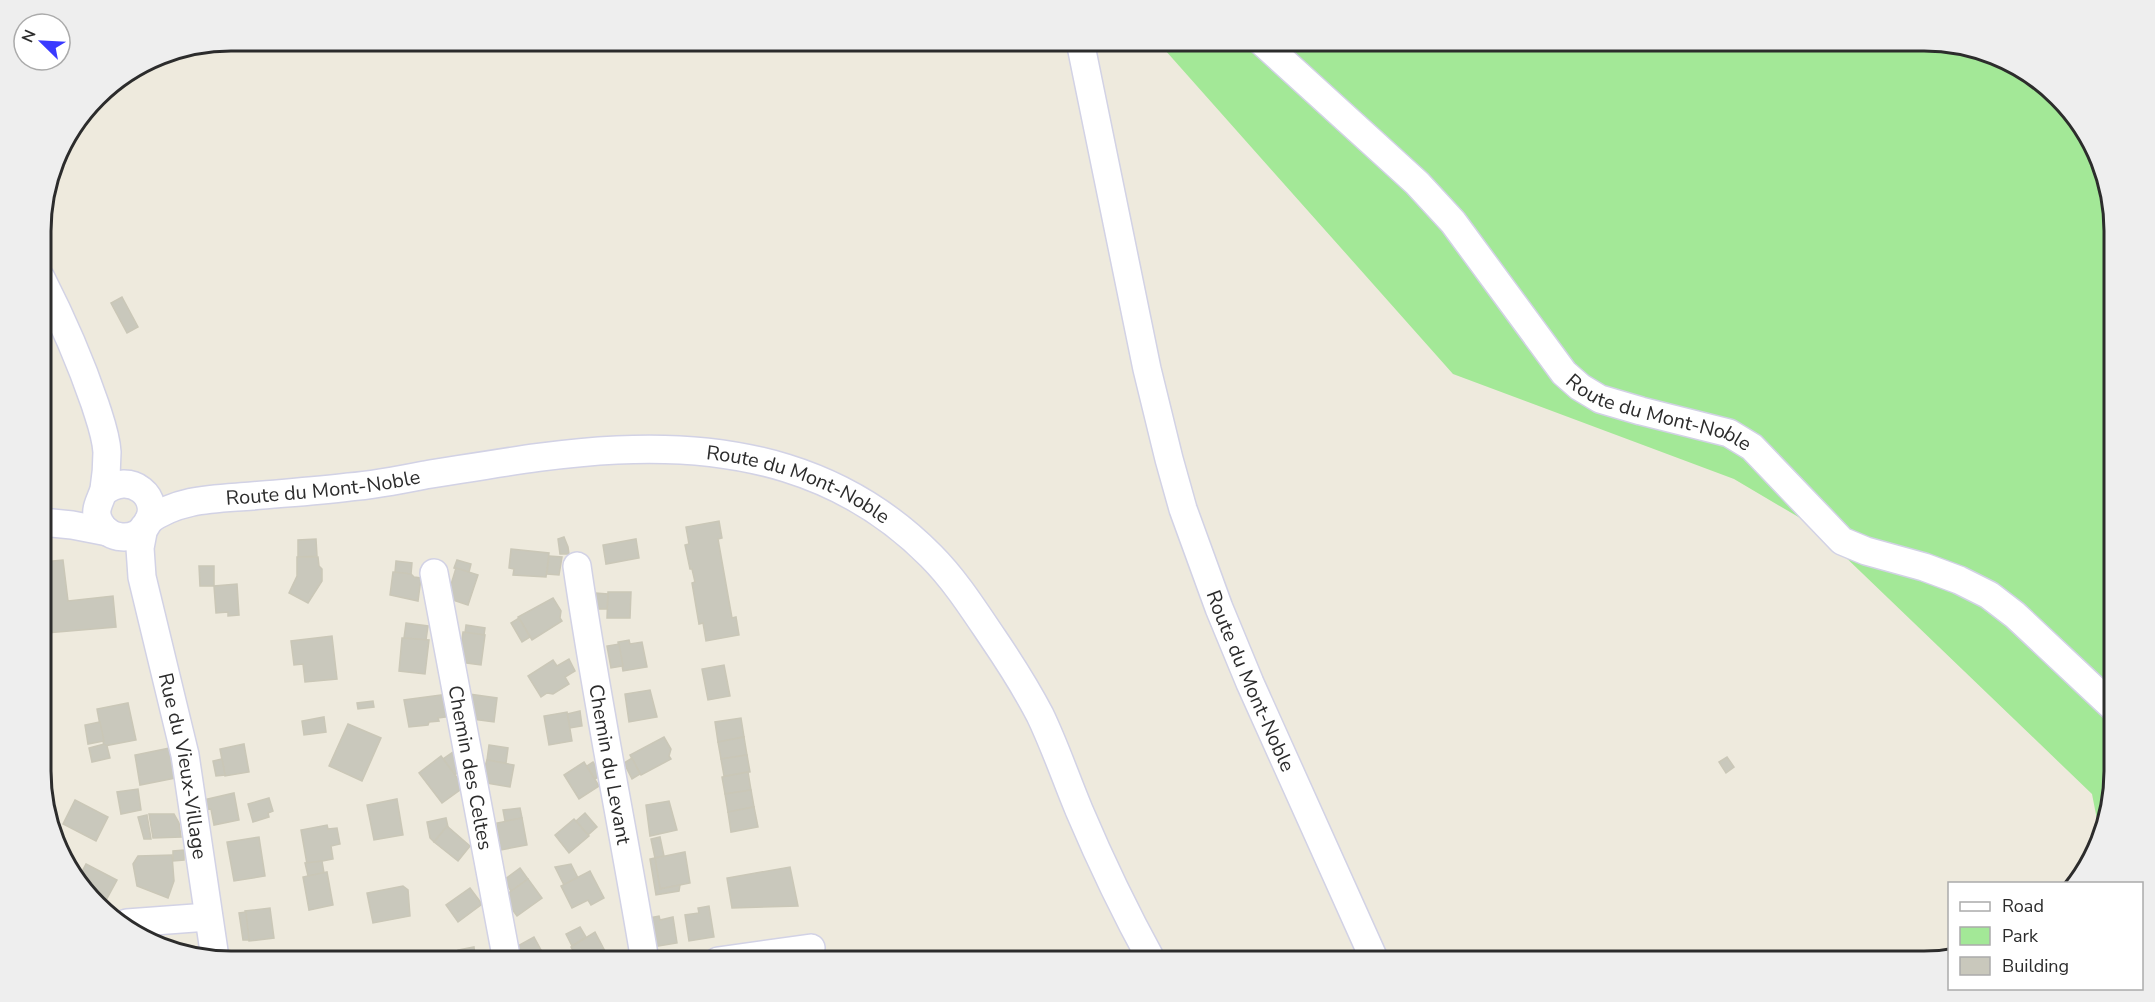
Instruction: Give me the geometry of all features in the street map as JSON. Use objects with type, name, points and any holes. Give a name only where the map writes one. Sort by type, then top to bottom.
[{"type":"street","name":"Route du Mont-Noble","points":[[1082,51],[1142,346],[1168,459],[1183,509],[1219,608],[1250,683],[1371,951]]},
{"type":"street","name":"Route du Mont-Noble","points":[[1273,51],[1417,183],[1453,222],[1563,373],[1580,387],[1600,399],[1729,433],[1752,447],[1842,541],[1866,551],[1924,567],[1989,595],[2015,615],[2104,699]]},
{"type":"street","points":[[51,297],[63,320],[106,438],[149,502],[150,511],[146,524],[131,536],[51,523]]},
{"type":"street","points":[[106,438],[107,461],[97,515],[100,523],[111,534]]},
{"type":"street","name":"Route du Mont-Noble","points":[[138,488],[166,498],[191,501],[351,487],[548,456],[627,450],[687,450],[743,457],[791,469],[836,487],[872,508],[907,533],[933,558],[978,615],[1024,686],[1039,714],[1105,870],[1147,951]]},
{"type":"street","points":[[51,520],[70,514],[116,484],[126,483],[138,488]]},
{"type":"street","name":"Route du Mont-Noble","points":[[146,524],[165,510],[191,501]]},
{"type":"street","name":"Rue du Vieux-Village","points":[[146,524],[140,548],[142,577],[185,755],[213,950]]},
{"type":"street","name":"Rue du Vieux-Village","points":[[111,534],[126,549],[142,577]]},
{"type":"street","name":"Chemin du Levant","points":[[577,566],[587,638],[643,951]]},
{"type":"street","name":"Chemin des Celtes","points":[[434,573],[505,951]]},
{"type":"street","points":[[135,923],[208,917]]},
{"type":"street","points":[[790,951],[811,948]]},
{"type":"green space","points":[[1166,51],[1936,51],[1959,54],[1993,65],[2034,88],[2067,121],[2080,141],[2098,184],[2104,231],[2104,771],[2101,806],[2097,819],[2092,794],[1812,525],[1734,479],[1453,374]]},
{"type":"building","points":[[122,297],[138,327],[127,333],[111,303]]},
{"type":"building","points":[[719,521],[722,538],[718,539],[732,618],[736,617],[739,635],[706,641],[703,623],[699,624],[692,583],[695,582],[685,545],[689,544],[686,527]]},
{"type":"building","points":[[564,537],[569,554],[560,554],[558,539]]},
{"type":"building","points":[[316,539],[317,556],[298,557],[298,540]]},
{"type":"building","points":[[636,539],[639,558],[606,564],[603,545]]},
{"type":"building","points":[[511,549],[549,553],[546,577],[513,575],[514,569],[509,568]]},
{"type":"building","points":[[549,556],[562,557],[559,575],[547,574]]},
{"type":"building","points":[[297,557],[318,557],[319,566],[322,569],[322,581],[308,603],[289,593],[297,576]]},
{"type":"building","points":[[63,560],[68,601],[113,596],[116,627],[51,633],[51,561]]},
{"type":"building","points":[[457,560],[471,564],[469,572],[454,568]]},
{"type":"building","points":[[396,561],[412,563],[411,574],[395,572]]},
{"type":"building","points":[[199,566],[214,566],[214,586],[200,586]]},
{"type":"building","points":[[456,568],[478,575],[468,605],[447,598]]},
{"type":"building","points":[[393,572],[411,574],[421,578],[418,601],[390,595]]},
{"type":"building","points":[[237,584],[239,615],[228,616],[228,612],[216,613],[214,586]]},
{"type":"building","points":[[608,592],[631,592],[630,618],[607,618]]},
{"type":"building","points":[[595,593],[608,594],[607,609],[595,609]]},
{"type":"building","points":[[553,598],[561,611],[562,621],[532,640],[518,617]]},
{"type":"building","points":[[519,618],[530,637],[522,642],[511,623]]},
{"type":"building","points":[[406,623],[428,626],[426,640],[404,638]]},
{"type":"building","points":[[466,625],[485,628],[484,635],[465,633]]},
{"type":"building","points":[[463,632],[485,635],[481,665],[459,662]]},
{"type":"building","points":[[332,636],[337,679],[305,682],[303,664],[294,665],[291,641]]},
{"type":"building","points":[[402,638],[429,640],[425,674],[399,671]]},
{"type":"building","points":[[629,640],[630,644],[642,642],[647,667],[623,671],[618,642]]},
{"type":"building","points":[[619,644],[623,666],[611,668],[607,646]]},
{"type":"building","points":[[569,659],[575,671],[565,677],[569,684],[553,694],[547,693],[541,697],[528,676],[553,660],[557,666]]},
{"type":"building","points":[[724,665],[730,696],[708,700],[702,669]]},
{"type":"building","points":[[650,690],[657,717],[629,722],[625,694]]},
{"type":"building","points":[[448,694],[452,716],[438,718],[439,721],[429,722],[428,725],[409,727],[404,700]]},
{"type":"building","points":[[469,694],[497,698],[494,722],[465,718]]},
{"type":"building","points":[[373,701],[374,707],[358,709],[357,703]]},
{"type":"building","points":[[128,703],[136,740],[104,746],[97,709]]},
{"type":"building","points":[[580,711],[582,726],[570,728],[567,714]]},
{"type":"building","points":[[567,712],[572,741],[549,745],[544,716]]},
{"type":"building","points":[[324,717],[326,732],[304,735],[302,721]]},
{"type":"building","points":[[741,718],[744,737],[718,742],[715,722]]},
{"type":"building","points":[[100,722],[104,741],[88,744],[85,725]]},
{"type":"building","points":[[348,724],[381,738],[362,781],[329,766]]},
{"type":"building","points":[[664,737],[671,749],[669,756],[671,759],[641,775],[630,755]]},
{"type":"building","points":[[744,737],[747,755],[721,759],[718,742]]},
{"type":"building","points":[[104,744],[107,746],[110,758],[92,762],[89,748]]},
{"type":"building","points":[[244,744],[249,772],[225,776],[220,749]]},
{"type":"building","points":[[489,745],[508,748],[506,763],[487,760]]},
{"type":"building","points":[[170,748],[176,778],[140,785],[135,755]]},
{"type":"building","points":[[453,752],[464,767],[455,775],[443,759]]},
{"type":"building","points":[[747,755],[750,772],[724,776],[721,759]]},
{"type":"building","points":[[441,756],[464,787],[442,803],[419,773]]},
{"type":"building","points":[[1727,757],[1734,767],[1726,773],[1719,762]]},
{"type":"building","points":[[632,758],[640,774],[632,779],[624,763]]},
{"type":"building","points":[[222,759],[225,775],[216,776],[213,761]]},
{"type":"building","points":[[487,760],[514,765],[510,787],[480,782]]},
{"type":"building","points":[[584,762],[599,786],[579,799],[564,775]]},
{"type":"building","points":[[593,762],[602,775],[595,779],[587,766]]},
{"type":"building","points":[[748,772],[751,790],[725,794],[722,777]]},
{"type":"building","points":[[138,789],[141,810],[121,814],[117,792]]},
{"type":"building","points":[[751,790],[754,807],[728,812],[725,794]]},
{"type":"building","points":[[234,793],[239,820],[214,825],[211,809],[205,810],[203,800]]},
{"type":"building","points":[[269,798],[273,811],[268,813],[269,817],[253,822],[248,804]]},
{"type":"building","points":[[397,799],[403,835],[374,840],[367,805]]},
{"type":"building","points":[[75,800],[108,817],[96,841],[63,824]]},
{"type":"building","points":[[669,801],[677,830],[650,836],[646,805]]},
{"type":"building","points":[[754,807],[758,827],[731,832],[728,812]]},
{"type":"building","points":[[520,808],[522,818],[505,821],[503,810]]},
{"type":"building","points":[[585,813],[597,827],[588,835],[576,821]]},
{"type":"building","points":[[149,814],[174,814],[179,823],[181,837],[153,838]]},
{"type":"building","points":[[147,815],[151,839],[144,839],[138,817]]},
{"type":"building","points":[[446,818],[448,827],[434,842],[430,838],[427,822]]},
{"type":"building","points":[[522,818],[527,845],[500,850],[497,823]]},
{"type":"building","points":[[574,819],[589,836],[569,853],[555,835]]},
{"type":"building","points":[[327,825],[328,829],[337,828],[340,844],[331,846],[333,859],[307,864],[301,830]]},
{"type":"building","points":[[447,826],[470,846],[458,861],[434,842]]},
{"type":"building","points":[[259,837],[265,876],[234,881],[227,842]]},
{"type":"building","points":[[660,837],[664,856],[655,858],[651,839]]},
{"type":"building","points":[[184,850],[184,860],[173,861],[173,851]]},
{"type":"building","points":[[685,852],[690,883],[660,889],[655,858]]},
{"type":"building","points":[[172,855],[174,881],[168,898],[137,886],[133,864],[138,856]]},
{"type":"building","points":[[655,858],[660,889],[680,885],[679,891],[656,895],[650,859]]},
{"type":"building","points":[[322,861],[324,873],[308,876],[305,863]]},
{"type":"building","points":[[86,864],[117,880],[106,900],[88,881],[82,872]]},
{"type":"building","points":[[571,864],[578,878],[564,885],[555,867]]},
{"type":"building","points":[[790,867],[798,906],[732,908],[727,878]]},
{"type":"building","points":[[520,868],[528,879],[511,891],[504,880]]},
{"type":"building","points":[[590,871],[604,898],[591,905],[588,900],[572,908],[561,886]]},
{"type":"building","points":[[327,872],[333,905],[309,910],[303,877]]},
{"type":"building","points":[[528,879],[542,898],[517,916],[503,897]]},
{"type":"building","points":[[403,886],[408,890],[410,916],[373,923],[367,893]]},
{"type":"building","points":[[470,888],[482,904],[458,922],[446,905]]},
{"type":"building","points":[[709,906],[714,937],[689,941],[685,915],[699,913],[698,908]]},
{"type":"building","points":[[270,908],[274,938],[249,941],[245,911]]},
{"type":"building","points":[[246,912],[249,940],[243,940],[239,913]]},
{"type":"building","points":[[659,916],[660,920],[673,917],[677,943],[653,947],[648,918]]},
{"type":"building","points":[[580,927],[586,937],[572,946],[566,934]]},
{"type":"building","points":[[595,932],[605,951],[573,951],[571,947]]},
{"type":"building","points":[[534,937],[542,951],[516,951],[514,948]]},
{"type":"building","points":[[474,947],[474,951],[458,951]]}]
